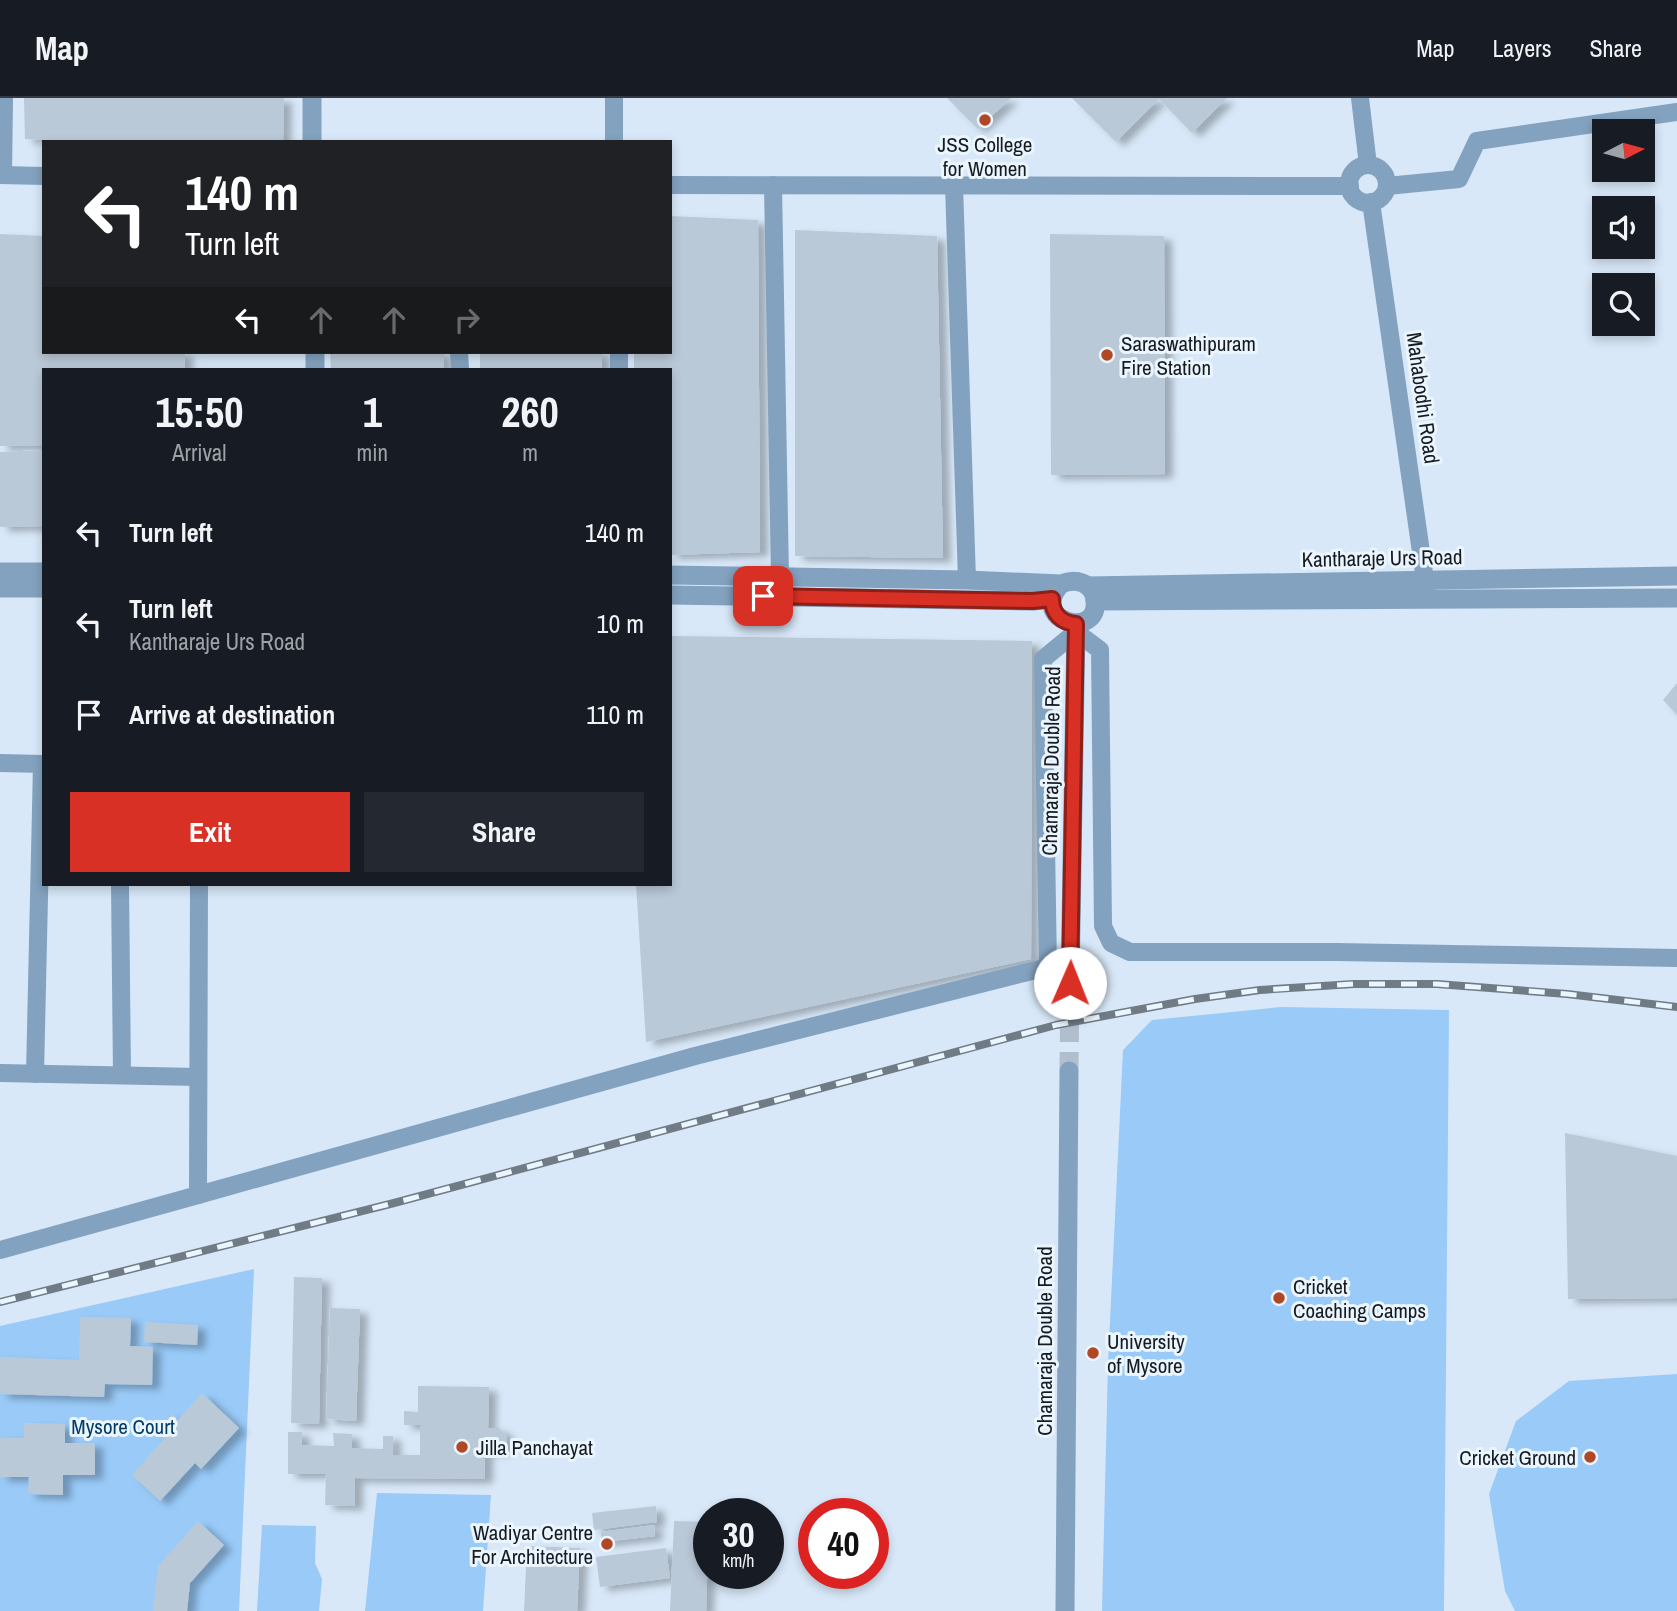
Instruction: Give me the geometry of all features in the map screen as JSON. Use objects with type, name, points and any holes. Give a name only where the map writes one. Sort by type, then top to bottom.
[{"type":"street","points":[[4,98],[1,175],[42,176]]},
{"type":"street","points":[[312,140],[313,98]]},
{"type":"street","points":[[614,98],[614,140]]},
{"type":"street","points":[[1360,98],[1368,165]]},
{"type":"street","points":[[1387,186],[1459,179],[1478,141],[1677,112]]},
{"type":"street","points":[[1368,165],[1380,169],[1387,186],[1382,197],[1371,202],[1360,201],[1350,186],[1352,175],[1361,166],[1368,165]]},
{"type":"street","points":[[672,185],[1350,186]]},
{"type":"street","points":[[773,185],[780,577]]},
{"type":"street","points":[[954,185],[967,580]]},
{"type":"street","name":"Mahabodhi Road","points":[[1371,202],[1427,590]]},
{"type":"street","points":[[0,572],[42,572]]},
{"type":"street","points":[[672,575],[967,580],[1057,592]]},
{"type":"street","name":"Kantharaje Urs Road","points":[[1427,590],[1677,576]]},
{"type":"street","points":[[0,1250],[695,1056],[1048,967],[1043,659],[1089,618],[1093,612],[1092,594],[1075,580],[1057,592],[1033,601],[672,595]]},
{"type":"street","points":[[0,588],[42,588]]},
{"type":"street","name":"Kantharaje Urs Road","points":[[1092,594],[1427,590],[1677,598]]},
{"type":"street","points":[[1057,592],[1054,611],[1058,617],[1076,628],[1101,650],[1103,926],[1111,943],[1130,952],[1336,952],[1677,958]]},
{"type":"street","name":"Chamaraja Double Road","points":[[1070,983],[1076,628]]},
{"type":"street","points":[[0,763],[42,764]]},
{"type":"street","points":[[35,1074],[42,803]]},
{"type":"street","points":[[120,886],[122,1076]]},
{"type":"street","points":[[198,1195],[199,886]]},
{"type":"street","name":"Chamaraja Double Road","points":[[1065,1611],[1069,1071]]},
{"type":"street","points":[[0,1073],[198,1077]]},
{"type":"green space","name":"Cricket Coaching Camps","points":[[1281,1007],[1449,1010],[1444,1611],[1102,1611],[1108,1363],[1123,1050],[1152,1020]]},
{"type":"green space","name":"Mysore Court","points":[[254,1269],[239,1611],[0,1611],[0,1326]]},
{"type":"green space","name":"Cricket Ground","points":[[1677,1374],[1677,1611],[1515,1611],[1505,1591],[1489,1494],[1516,1421],[1569,1381]]},
{"type":"green space","points":[[377,1493],[491,1495],[483,1611],[365,1611]]},
{"type":"green space","points":[[262,1525],[316,1526],[315,1563],[322,1579],[319,1611],[257,1611]]},
{"type":"building","points":[[24,98],[284,98],[283,140],[25,139]]},
{"type":"building","name":"JSS College for Women","points":[[947,98],[1011,98],[978,129]]},
{"type":"building","name":"JSS College for Women","points":[[1072,98],[1227,98],[1192,133],[1159,99],[1116,142]]},
{"type":"building","points":[[672,216],[758,220],[760,552],[672,555],[672,368],[634,368],[634,354],[672,354]]},
{"type":"building","points":[[795,230],[937,236],[943,558],[795,556]]},
{"type":"building","points":[[0,234],[42,236],[42,354],[185,354],[185,368],[42,368],[42,445],[0,446]]},
{"type":"building","name":"Saraswathipuram Fire Station","points":[[1050,234],[1164,236],[1165,474],[1051,475]]},
{"type":"building","points":[[330,354],[444,354],[444,368],[331,368]]},
{"type":"building","points":[[480,354],[602,354],[602,368],[480,368]]},
{"type":"building","points":[[42,450],[42,526],[0,527],[0,452]]},
{"type":"building","points":[[672,636],[1032,641],[1031,959],[646,1042],[636,886],[672,886]]},
{"type":"building","points":[[1677,683],[1677,715],[1663,700]]},
{"type":"building","points":[[1565,1133],[1677,1156],[1677,1298],[1568,1299]]},
{"type":"building","points":[[294,1277],[322,1278],[319,1424],[291,1423]]},
{"type":"building","points":[[330,1308],[360,1309],[356,1421],[326,1419]]},
{"type":"building","points":[[80,1317],[131,1318],[130,1346],[153,1347],[152,1385],[105,1384],[104,1397],[0,1394],[0,1357],[79,1360]]},
{"type":"building","points":[[145,1322],[198,1325],[197,1345],[144,1342]]},
{"type":"building","name":"Jilla Panchayat","points":[[418,1386],[489,1387],[488,1428],[499,1428],[506,1435],[507,1444],[502,1451],[485,1451],[485,1479],[355,1478],[355,1506],[325,1505],[326,1474],[288,1474],[288,1432],[302,1432],[302,1445],[334,1446],[333,1433],[352,1434],[352,1448],[383,1449],[383,1436],[393,1436],[393,1455],[420,1455],[420,1425],[404,1425],[404,1411],[418,1412]]},
{"type":"building","points":[[202,1393],[239,1428],[201,1469],[195,1463],[160,1501],[132,1475],[164,1439],[156,1432],[172,1414],[178,1420]]},
{"type":"building","points":[[24,1423],[65,1424],[65,1443],[95,1443],[95,1475],[63,1475],[63,1495],[28,1494],[29,1477],[0,1477],[0,1438],[24,1438]]},
{"type":"building","points":[[656,1506],[657,1522],[594,1530],[592,1513]]},
{"type":"building","points":[[198,1521],[224,1545],[190,1583],[187,1611],[153,1611],[158,1566]]},
{"type":"building","points":[[674,1521],[693,1522],[693,1589],[707,1589],[706,1611],[670,1611]]},
{"type":"building","points":[[654,1525],[655,1536],[602,1542],[601,1532]]},
{"type":"building","points":[[527,1546],[580,1548],[577,1611],[524,1611]]},
{"type":"building","points":[[666,1548],[670,1578],[600,1587],[596,1557]]},
{"type":"tunnel","points":[[1069,1071],[1070,983]]},
{"type":"railway","points":[[0,1302],[394,1203],[1056,1025],[1195,999],[1260,990],[1354,984],[1437,984],[1567,994],[1677,1007]]},
{"type":"place","name":"JSS College for Women","points":[[985,120]]},
{"type":"place","name":"Saraswathipuram Fire Station","points":[[1107,355]]},
{"type":"place","name":"Cricket Coaching Camps","points":[[1279,1298]]},
{"type":"place","name":"University of Mysore","points":[[1093,1353]]},
{"type":"place","name":"Jilla Panchayat","points":[[462,1447]]},
{"type":"place","name":"Cricket Ground","points":[[1590,1457]]},
{"type":"place","name":"Wadiyar Centre For Architecture","points":[[607,1544]]},
{"type":"route","points":[[763,596],[1033,601],[1052,599],[1058,617],[1076,624],[1070,983]]}]
